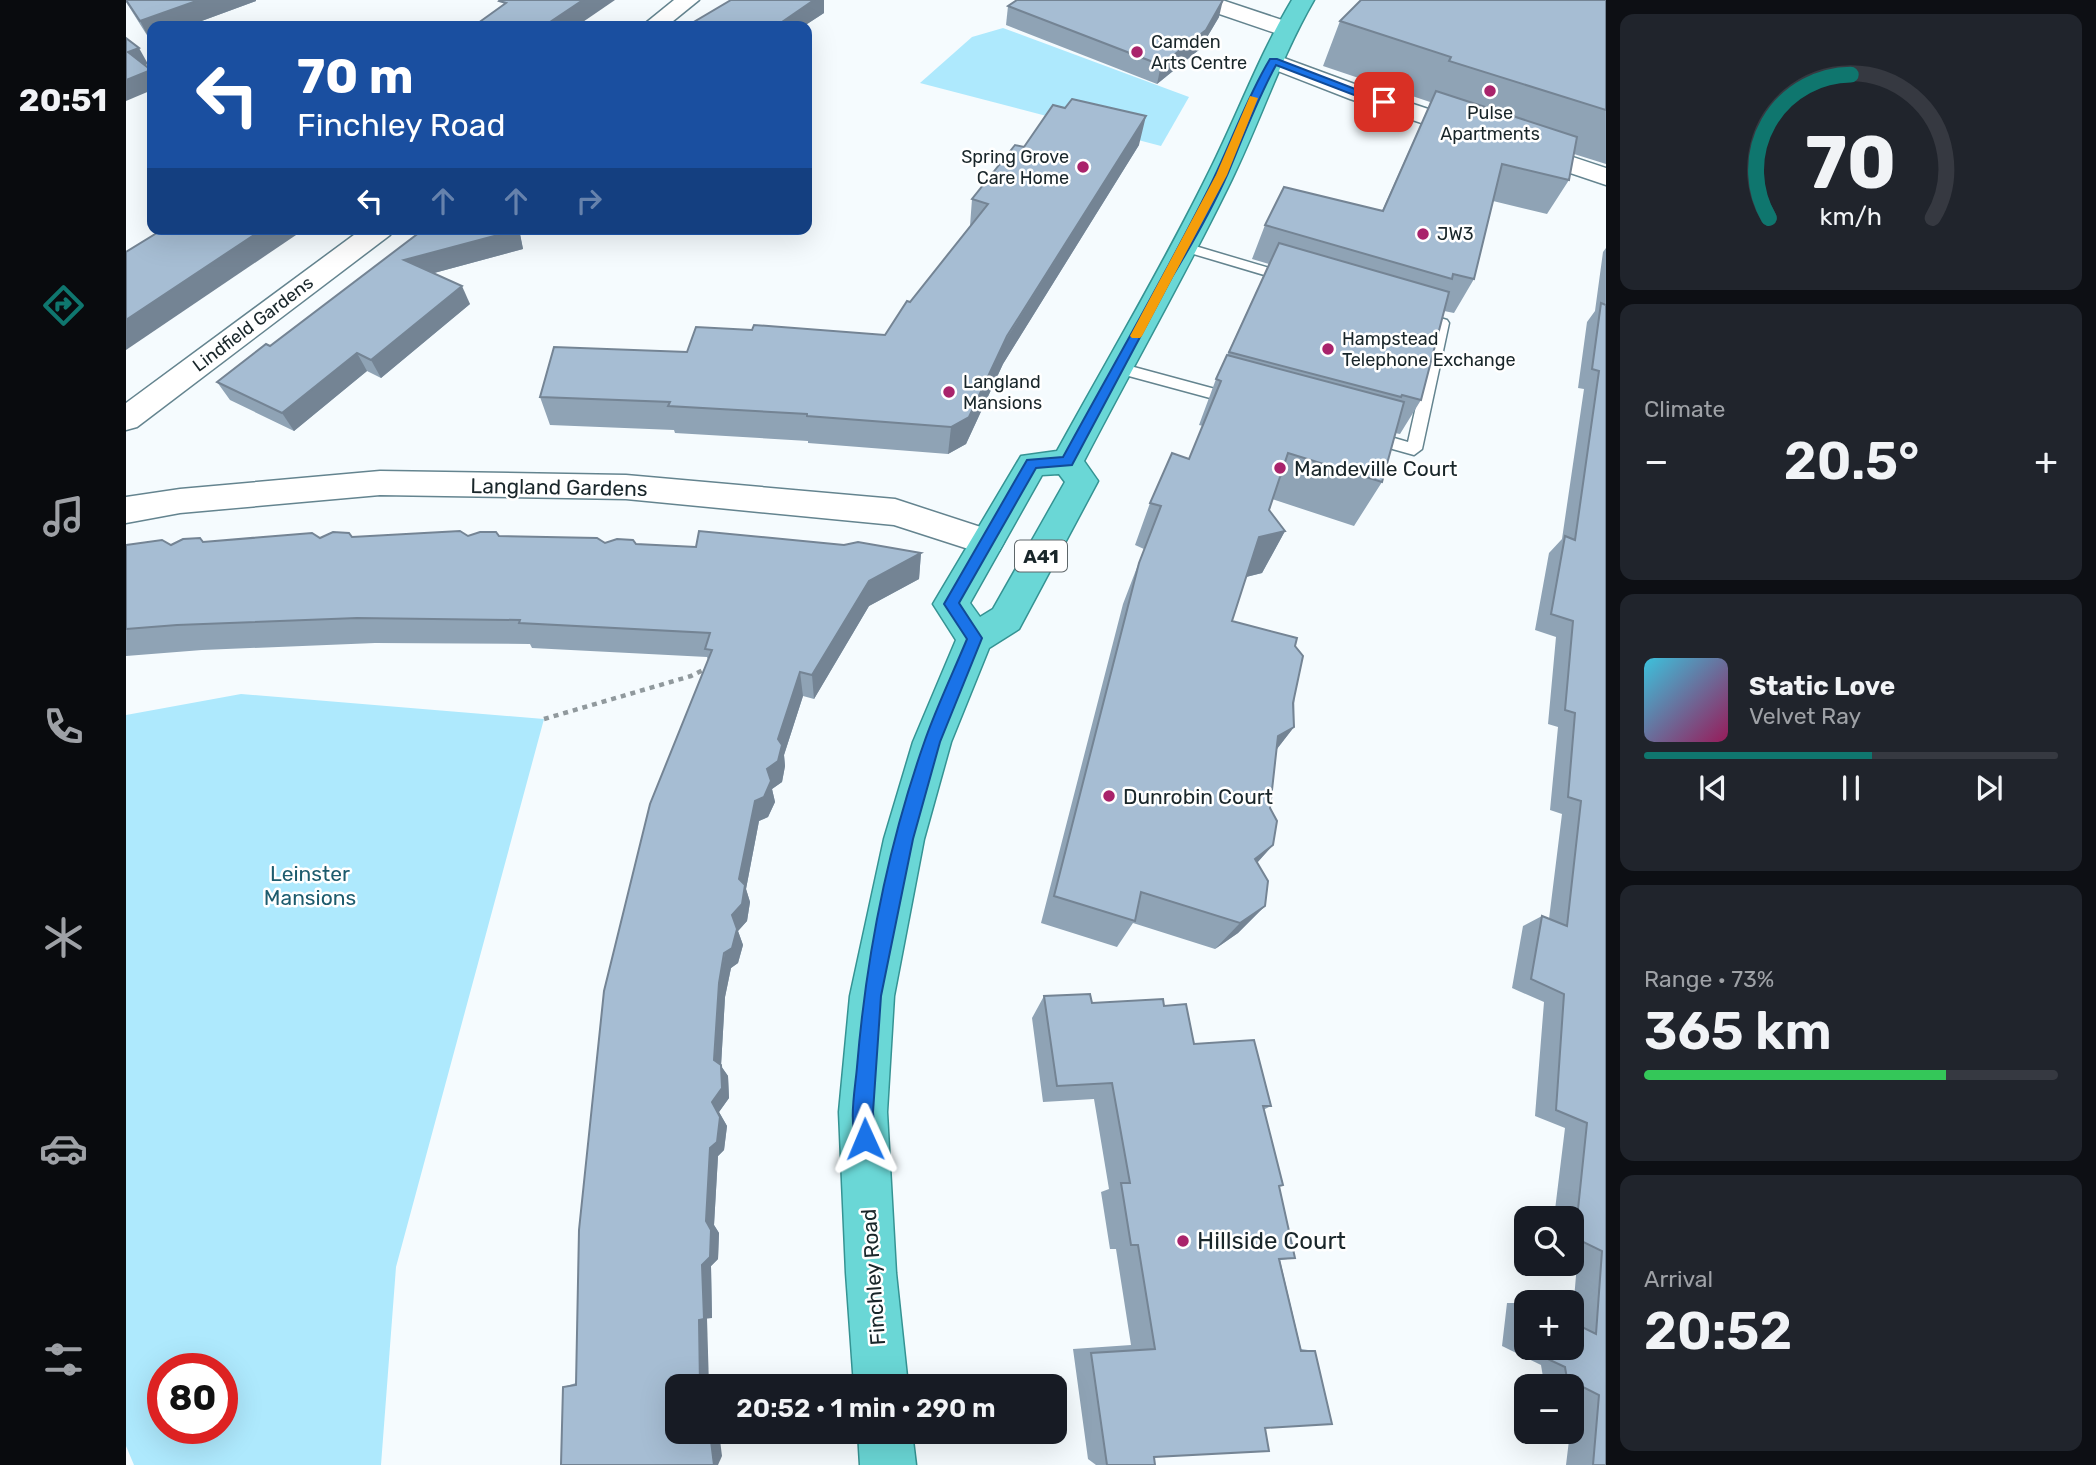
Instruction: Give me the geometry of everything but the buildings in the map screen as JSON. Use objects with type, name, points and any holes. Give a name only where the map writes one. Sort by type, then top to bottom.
[{"type":"highway","points":[[1068,462],[1222,175],[1252,100],[1303,0]]},
{"type":"highway","name":"A41","points":[[1068,462],[1082,481],[1006,620],[975,638],[951,604],[987,542],[1032,464],[1068,462]]},
{"type":"highway","name":"Finchley Road","points":[[880,1374],[871,1273],[863,1112],[872,996],[911,815],[932,742],[975,638]]},
{"type":"highway","points":[[886,1444],[888,1465]]},
{"type":"street","points":[[660,21],[688,0]]},
{"type":"street","points":[[1201,0],[1286,29]]},
{"type":"street","points":[[1273,61],[1359,94],[1606,177]]},
{"type":"street","name":"Lindfield Gardens","points":[[126,419],[372,235]]},
{"type":"street","name":"Langland Gardens","points":[[126,510],[180,501],[380,484],[626,487],[895,512],[987,542]]},
{"type":"lane","points":[[1185,247],[1309,284]]},
{"type":"lane","points":[[1360,435],[1414,449],[1442,323],[1402,311]]},
{"type":"lane","points":[[1119,368],[1254,405]]},
{"type":"path","points":[[544,719],[691,676],[714,665]]},
{"type":"green space","name":"Camden Arts Centre","points":[[1003,28],[1189,97],[1161,146],[920,83],[972,37]]},
{"type":"green space","name":"Leinster Mansions","points":[[241,694],[544,719],[396,1267],[381,1465],[134,1465],[126,1446],[126,715]]},
{"type":"slow traffic","points":[[1136,336],[1222,175],[1253,98]]},
{"type":"place","name":"Camden Arts Centre","points":[[1137,52]]},
{"type":"place","name":"Pulse Apartments","points":[[1490,91]]},
{"type":"place","name":"Spring Grove Care Home","points":[[1083,167]]},
{"type":"place","name":"JW3","points":[[1423,234]]},
{"type":"place","name":"Hampstead Telephone Exchange","points":[[1328,349]]},
{"type":"place","name":"Langland Mansions","points":[[949,392]]},
{"type":"place","name":"Mandeville Court","points":[[1280,468]]},
{"type":"place","name":"Dunrobin Court","points":[[1109,796]]},
{"type":"place","name":"Hillside Court","points":[[1183,1241]]},
{"type":"route","points":[[865,1139],[863,1112],[872,996],[904,839],[932,742],[975,638],[951,604],[1032,464],[1068,462],[1222,175],[1252,100],[1273,61],[1384,102]]}]
